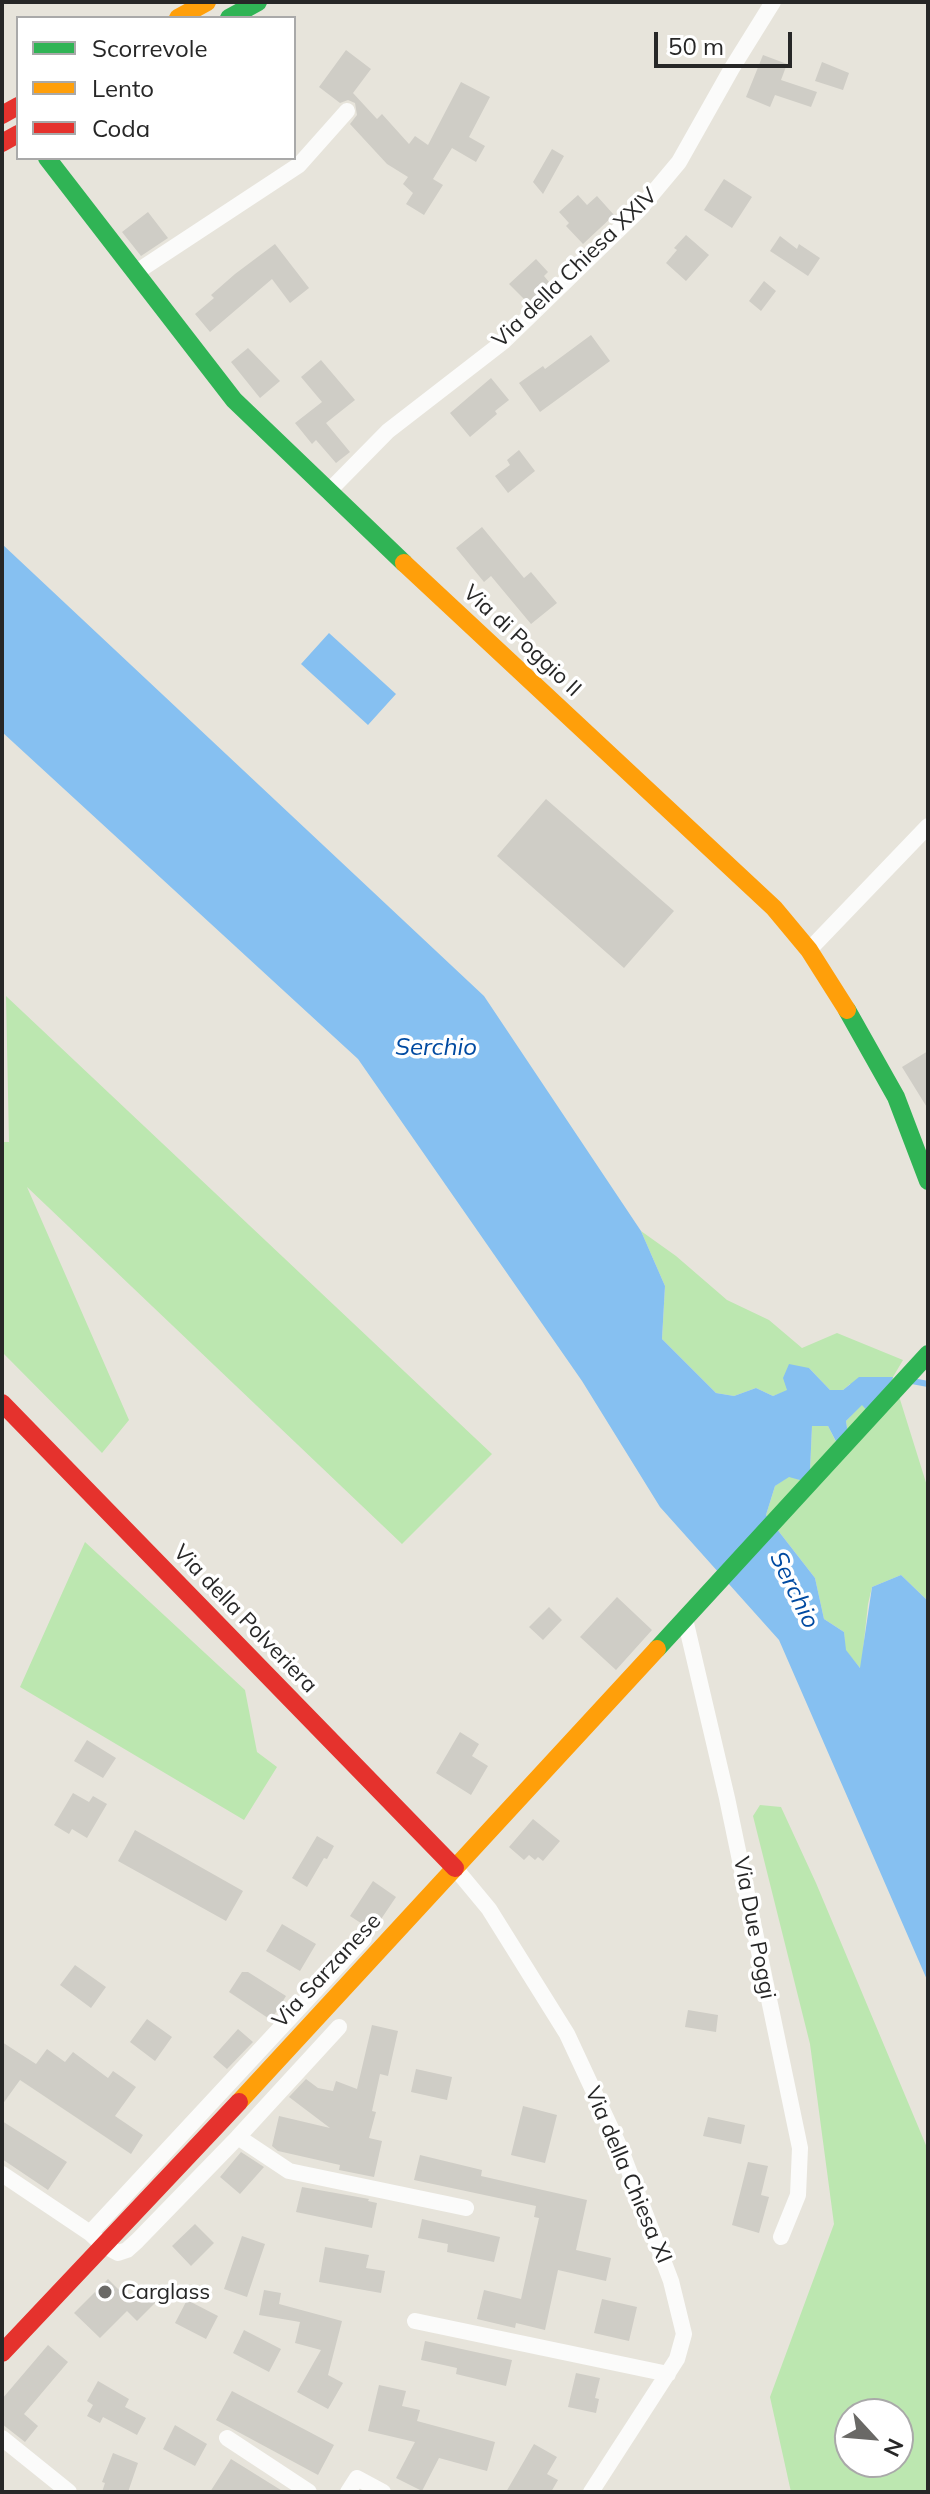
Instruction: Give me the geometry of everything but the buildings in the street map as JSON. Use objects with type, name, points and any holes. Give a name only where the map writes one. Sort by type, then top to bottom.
[{"type":"main road","points":[[182,16],[207,2]]},
{"type":"main road","points":[[233,16],[258,2]]},
{"type":"main road","name":"Via di Poggio II","points":[[49,160],[234,400],[328,492],[774,908],[809,950],[896,1097],[928,1181]]},
{"type":"main road","name":"Via Sarzanese","points":[[2,2353],[97,2239],[455,1868],[928,1354]]},
{"type":"main road","name":"Via della Polveriera","points":[[2,1403],[455,1868]]},
{"type":"street","name":"Via della Chiesa XXIV","points":[[328,492],[388,431],[503,342],[638,211],[679,162],[773,2]]},
{"type":"street","points":[[135,273],[299,165],[347,111]]},
{"type":"street","points":[[809,950],[928,826]]},
{"type":"street","name":"Via Due Poggi","points":[[685,1619],[727,1798],[800,2148],[798,2195],[781,2237]]},
{"type":"street","name":"Via della Chiesa XI","points":[[455,1868],[489,1909],[567,2034],[621,2150],[671,2281],[684,2334],[677,2359],[591,2492]]},
{"type":"street","points":[[97,2239],[364,1938]]},
{"type":"street","points":[[2,2174],[118,2253],[127,2250],[238,2137],[339,2027]]},
{"type":"street","points":[[238,2137],[289,2171],[466,2208]]},
{"type":"street","points":[[415,2321],[668,2374]]},
{"type":"street","points":[[2,2438],[69,2492]]},
{"type":"street","points":[[227,2438],[309,2492]]},
{"type":"street","points":[[348,2492],[357,2478],[383,2492]]},
{"type":"green space","points":[[6,996],[492,1454],[402,1544],[27,1187],[129,1420],[102,1453],[2,1352],[2,1142],[9,1142]]},
{"type":"green space","points":[[641,1231],[676,1256],[727,1300],[769,1320],[802,1348],[837,1333],[903,1360],[893,1377],[928,1489],[928,1601],[901,1575],[872,1587],[861,1669],[845,1650],[844,1632],[824,1619],[815,1578],[766,1515],[775,1486],[789,1476],[806,1482],[810,1471],[812,1426],[828,1426],[841,1452],[848,1434],[846,1421],[862,1404],[876,1421],[850,1384],[843,1390],[830,1390],[809,1368],[787,1391],[773,1396],[756,1388],[734,1396],[716,1393],[662,1339],[665,1286]]},
{"type":"green space","points":[[85,1542],[245,1690],[257,1752],[277,1767],[244,1820],[20,1687]]},
{"type":"green space","points":[[760,1805],[781,1807],[928,2150],[928,2492],[791,2492],[770,2397],[834,2224],[810,2044],[753,1816]]},
{"type":"water","name":"Serchio","points":[[2,544],[484,996],[641,1231],[665,1286],[662,1339],[716,1393],[734,1396],[756,1388],[773,1396],[787,1390],[783,1378],[789,1364],[809,1368],[830,1390],[843,1390],[859,1377],[893,1377],[877,1422],[862,1405],[846,1421],[848,1434],[842,1453],[828,1426],[812,1426],[807,1482],[789,1477],[775,1486],[766,1515],[815,1578],[824,1619],[844,1632],[846,1650],[860,1668],[872,1587],[901,1575],[928,1601],[928,1982],[779,1640],[660,1507],[582,1381],[358,1059],[2,732]]},
{"type":"water","points":[[329,633],[396,694],[368,725],[301,664]]},
{"type":"waterway","points":[[912,1381],[928,1384]]},
{"type":"traffic: fast","points":[[233,16],[258,2]]},
{"type":"traffic: fast","points":[[49,160],[234,400],[404,563]]},
{"type":"traffic: fast","points":[[847,1010],[896,1097],[928,1181]]},
{"type":"traffic: fast","points":[[657,1649],[928,1354]]},
{"type":"traffic: slow","points":[[182,16],[207,2]]},
{"type":"traffic: slow","points":[[404,563],[774,908],[809,950],[847,1010]]},
{"type":"traffic: slow","points":[[239,2102],[657,1649]]},
{"type":"traffic: jam","points":[[2,115],[16,107]]},
{"type":"traffic: jam","points":[[2,143],[16,135]]},
{"type":"traffic: jam","points":[[2,1403],[455,1868]]},
{"type":"traffic: jam","points":[[2,2353],[239,2102]]},
{"type":"place","name":"Carglass","points":[[105,2292]]}]
